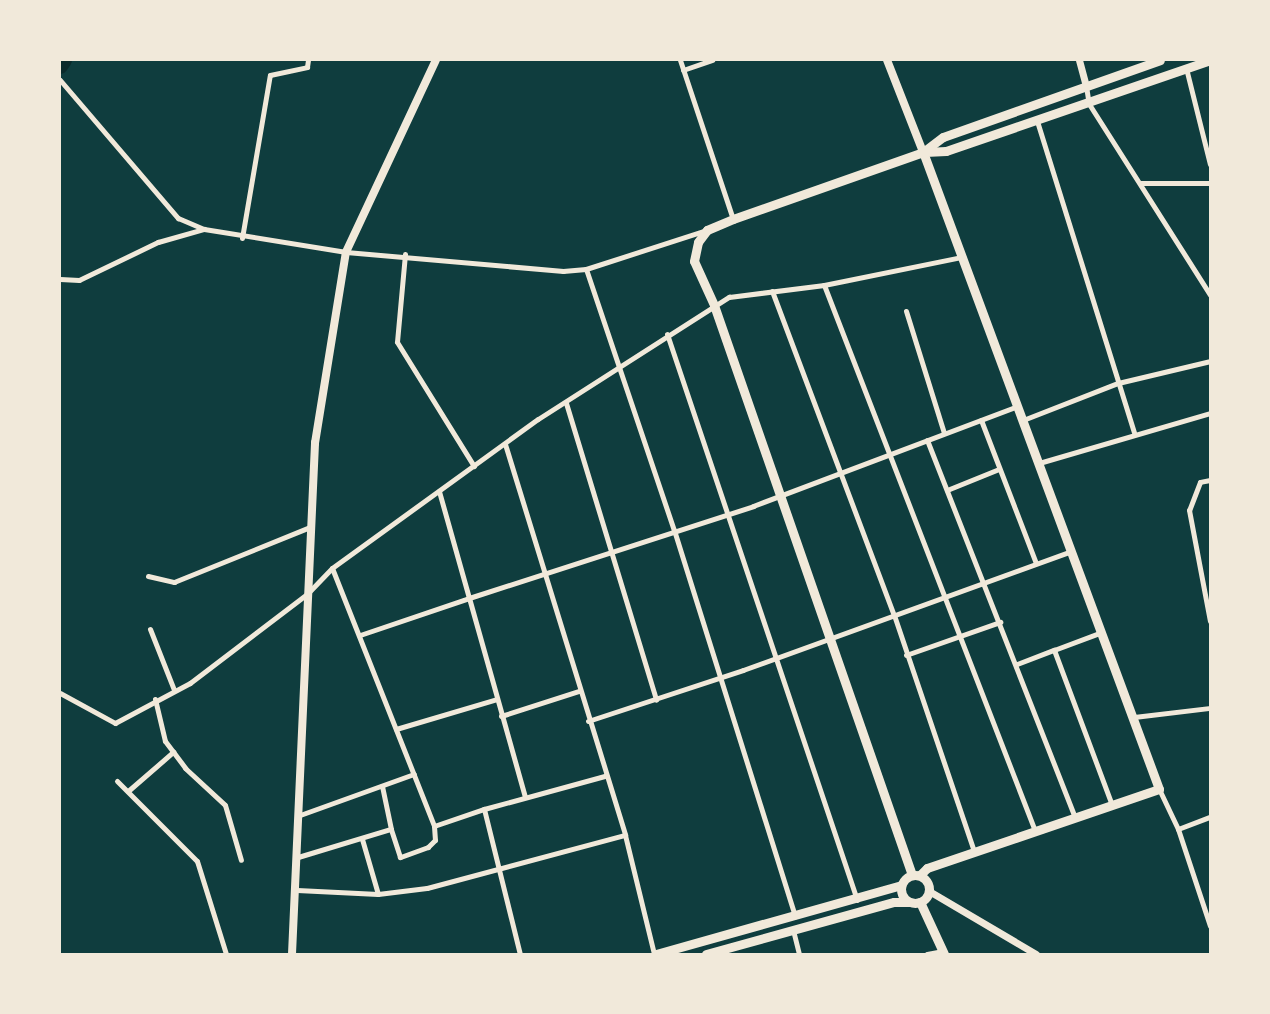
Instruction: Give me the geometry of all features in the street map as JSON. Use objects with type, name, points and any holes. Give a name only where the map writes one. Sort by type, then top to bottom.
[{"type":"main road","points":[[292,954],[297,890],[315,443],[346,252],[436,60]]},
{"type":"main road","points":[[655,954],[857,900],[902,885],[927,869],[1158,789],[1072,551],[887,60]]},
{"type":"main road","points":[[920,902],[929,891],[916,875],[714,305],[694,261],[698,242],[707,230],[733,219],[923,152],[943,138],[1160,60]]},
{"type":"main road","points":[[923,152],[946,151],[1089,104],[1210,60]]},
{"type":"main road","points":[[902,885],[902,895],[909,902]]},
{"type":"main road","points":[[709,954],[894,902],[920,902]]},
{"type":"main road","points":[[920,902],[943,953]]},
{"type":"street","points":[[242,238],[270,75],[307,67],[308,60]]},
{"type":"street","points":[[680,60],[733,219]]},
{"type":"street","points":[[683,70],[712,60]]},
{"type":"street","points":[[1079,60],[1089,104],[1210,295]]},
{"type":"street","points":[[1186,68],[1210,163]]},
{"type":"street","points":[[60,80],[178,218],[204,229],[242,238],[346,252],[405,254],[563,271],[586,269],[707,230]]},
{"type":"street","points":[[1037,121],[1134,432]]},
{"type":"street","points":[[1141,183],[1210,183]]},
{"type":"street","points":[[60,279],[79,280],[158,242],[204,229]]},
{"type":"street","points":[[405,254],[397,342],[474,466]]},
{"type":"street","points":[[60,693],[115,723],[155,699],[190,683],[307,594],[332,568],[505,444],[714,305],[744,293],[824,285],[962,257]]},
{"type":"street","points":[[586,269],[674,530],[795,917]]},
{"type":"street","points":[[824,285],[943,599],[1035,831]]},
{"type":"street","points":[[772,290],[894,615],[974,852]]},
{"type":"street","points":[[906,311],[944,433]]},
{"type":"street","points":[[667,334],[857,900]]},
{"type":"street","points":[[1023,421],[1118,383],[1210,361]]},
{"type":"street","points":[[566,403],[656,700]]},
{"type":"street","points":[[360,635],[610,554],[1018,407]]},
{"type":"street","points":[[1039,463],[1134,432],[1210,413]]},
{"type":"street","points":[[981,420],[1035,563]]},
{"type":"street","points":[[927,440],[1017,664],[1075,818]]},
{"type":"street","points":[[505,444],[543,576],[625,835],[655,954]]},
{"type":"street","points":[[947,490],[999,469]]},
{"type":"street","points":[[1210,480],[1199,482],[1189,510],[1210,621]]},
{"type":"street","points":[[439,491],[525,796]]},
{"type":"street","points":[[148,576],[174,582],[310,527]]},
{"type":"street","points":[[588,721],[719,679],[1072,551]]},
{"type":"street","points":[[332,568],[434,826],[431,845],[400,856],[382,786]]},
{"type":"street","points":[[906,655],[1000,622]]},
{"type":"street","points":[[150,629],[174,690]]},
{"type":"street","points":[[1017,664],[1102,632]]},
{"type":"street","points":[[1054,650],[1112,805]]},
{"type":"street","points":[[502,716],[579,691]]},
{"type":"street","points":[[155,699],[165,741],[225,805],[241,860]]},
{"type":"street","points":[[396,729],[496,699]]},
{"type":"street","points":[[1134,718],[1210,708]]},
{"type":"street","points":[[128,791],[173,752]]},
{"type":"street","points":[[300,815],[414,774]]},
{"type":"street","points":[[434,826],[525,796],[605,776]]},
{"type":"street","points":[[117,781],[197,861],[226,954]]},
{"type":"street","points":[[1158,789],[1178,829],[1210,926]]},
{"type":"street","points":[[484,809],[520,954]]},
{"type":"street","points":[[1178,829],[1210,817]]},
{"type":"street","points":[[298,857],[391,829]]},
{"type":"street","points":[[297,890],[378,894],[427,888],[625,835]]},
{"type":"street","points":[[362,839],[378,894]]},
{"type":"street","points":[[929,891],[1036,954]]},
{"type":"street","points":[[793,930],[799,954]]},
{"type":"street","points":[[927,954],[943,953]]},
{"type":"waterway","points":[[60,66],[64,60]]}]
